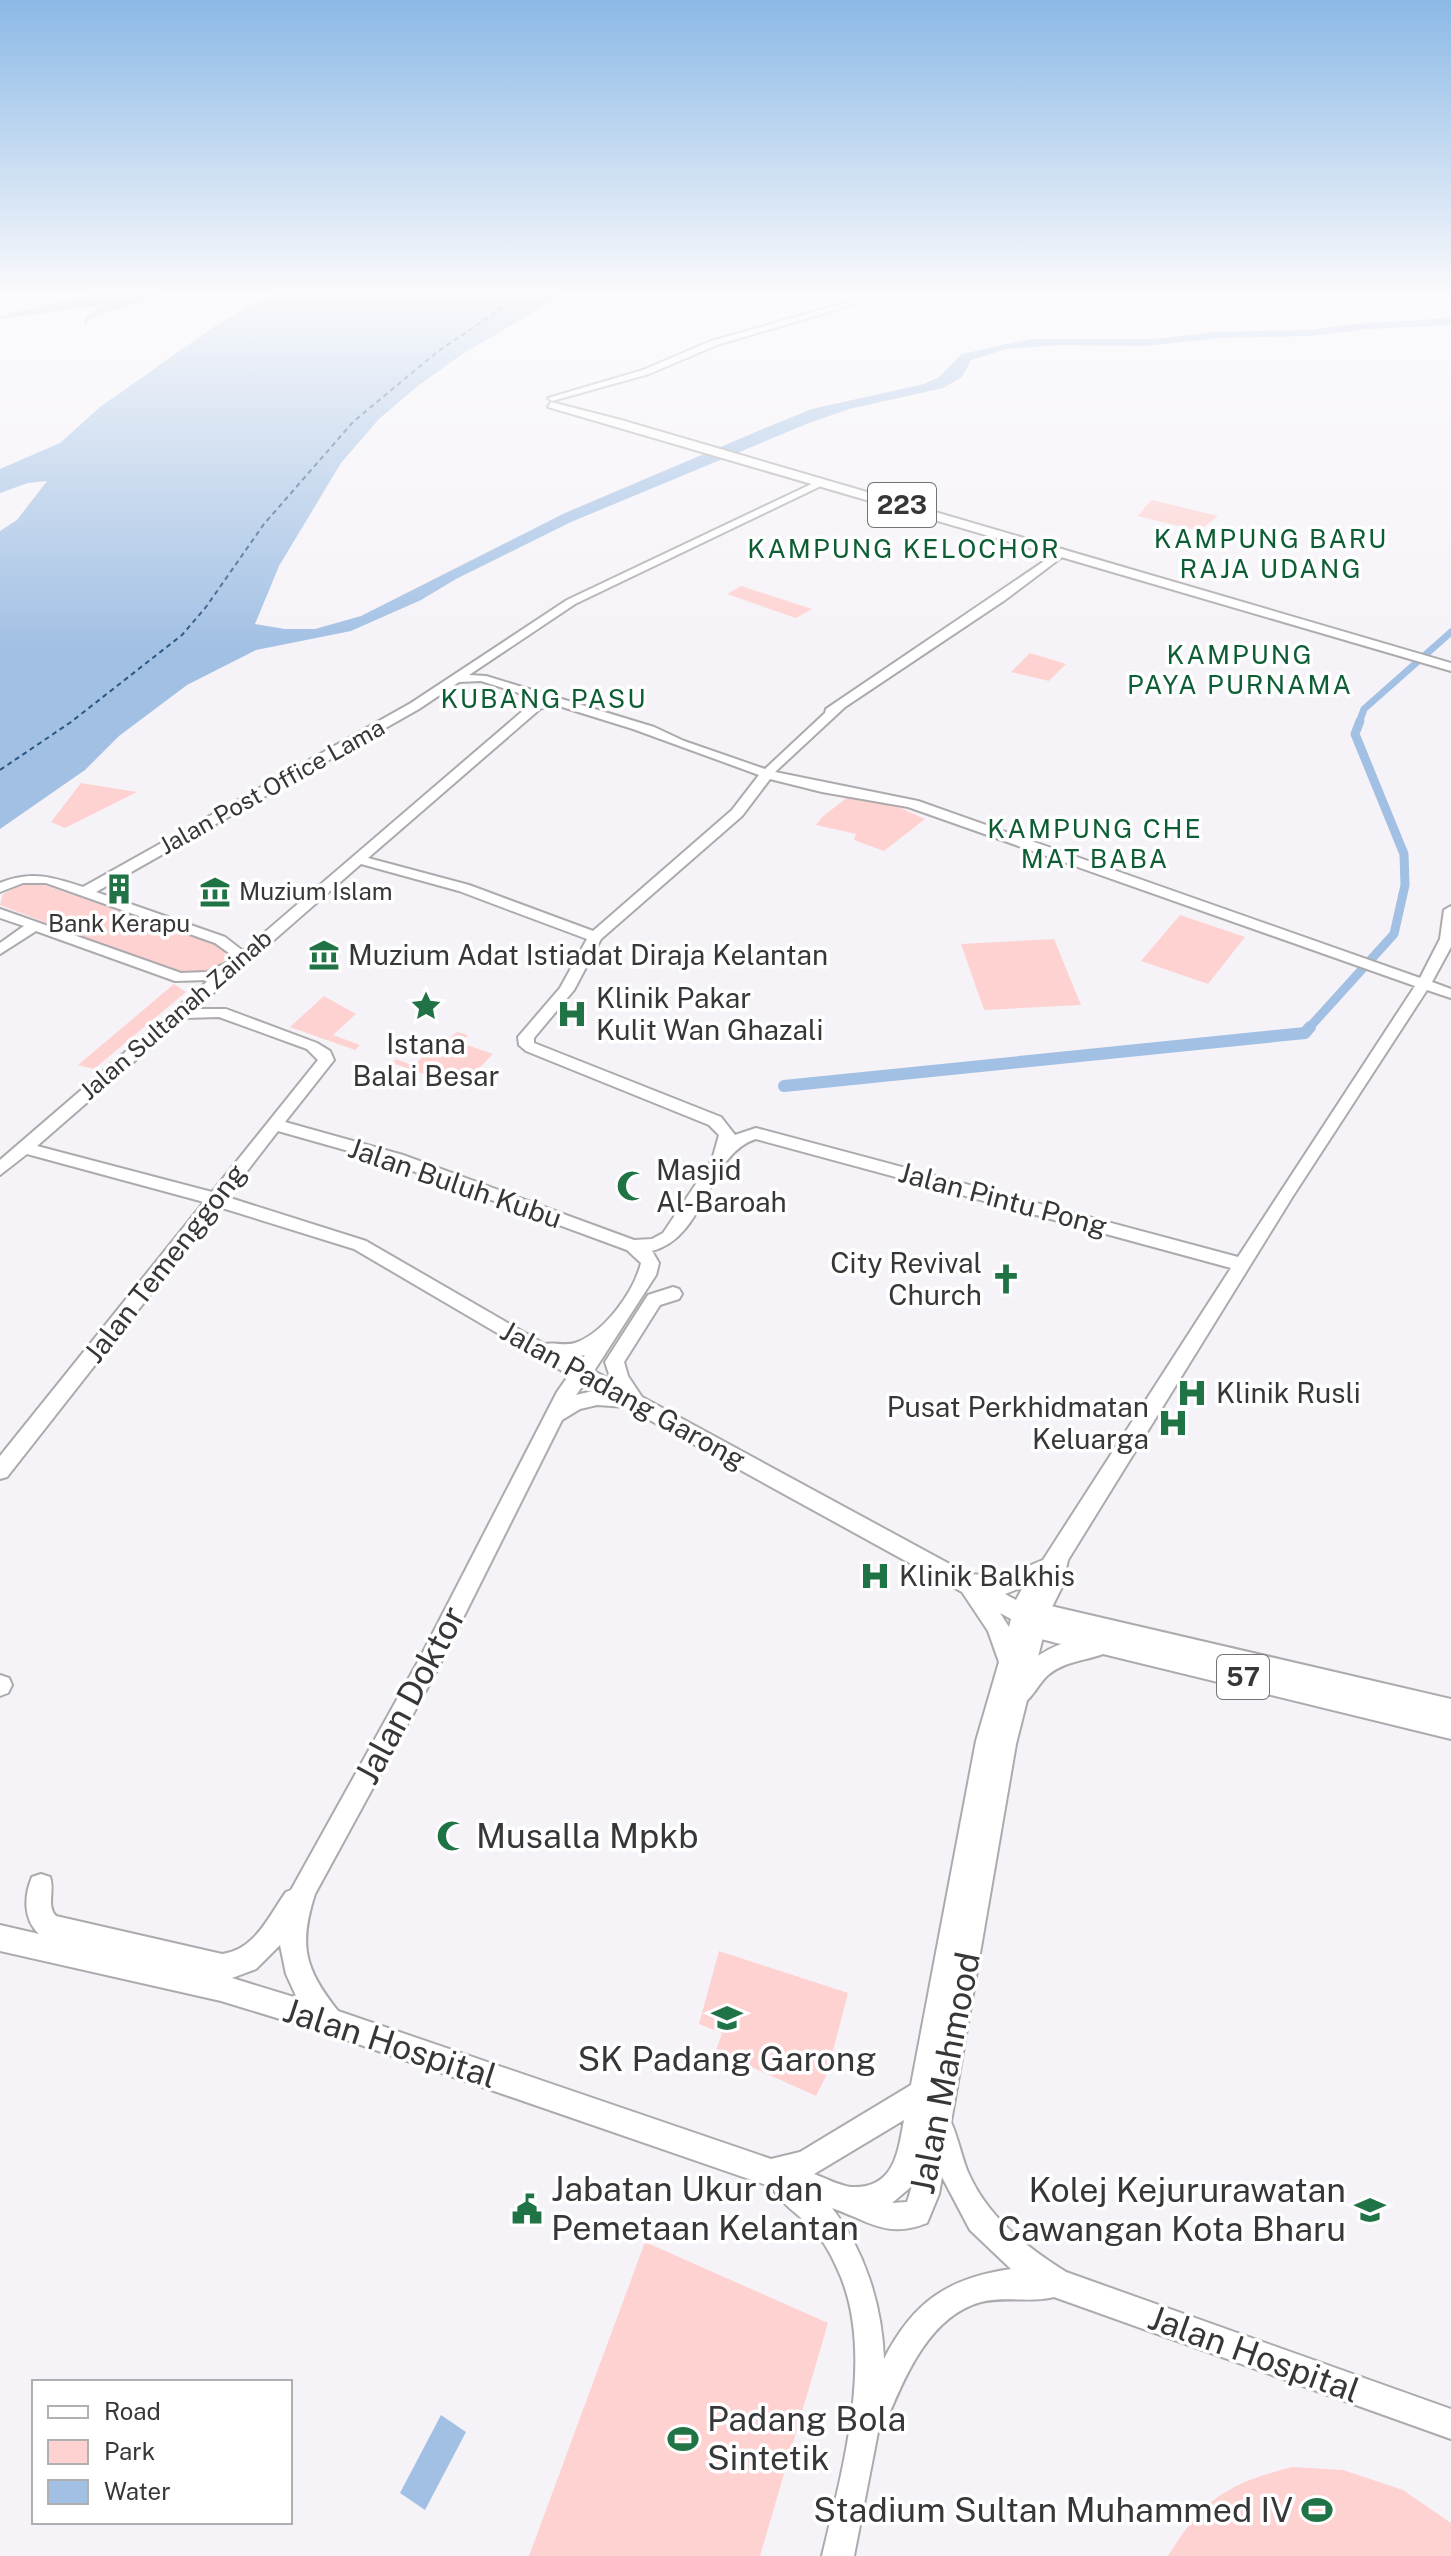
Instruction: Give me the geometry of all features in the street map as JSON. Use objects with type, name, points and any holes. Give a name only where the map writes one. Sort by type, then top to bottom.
[{"type":"main road","name":"223","points":[[591,413],[1039,546],[1065,549]]},
{"type":"main road","name":"223","points":[[592,413],[618,422]]},
{"type":"main road","name":"Jalan Post Office Lama","points":[[85,892],[333,754],[457,680],[540,620],[577,599],[822,482]]},
{"type":"main road","points":[[633,1246],[654,1245],[669,1237],[720,1160],[726,1129],[706,1116],[527,1045],[526,1037],[567,990],[595,937],[727,819],[766,770],[839,707],[923,652],[1065,549],[1450,667]]},
{"type":"main road","points":[[482,662],[478,670],[482,678]]},
{"type":"main road","points":[[457,680],[482,678],[742,762],[762,759],[771,781],[791,777]]},
{"type":"main road","points":[[530,692],[537,698],[536,706],[561,702]]},
{"type":"main road","name":"Jalan Sultanah Zainab","points":[[0,1169],[536,706]]},
{"type":"main road","points":[[742,762],[752,773],[766,770],[891,798],[1337,953],[1421,978],[1451,991]]},
{"type":"main road","points":[[357,859],[447,883],[595,937]]},
{"type":"main road","points":[[0,888],[21,879],[39,878],[228,943],[236,951],[238,963],[210,976],[180,978]]},
{"type":"main road","points":[[1393,1027],[1398,1006],[1443,952],[1451,910]]},
{"type":"main road","points":[[0,913],[180,978],[221,1012]]},
{"type":"main road","points":[[0,950],[35,925]]},
{"type":"main road","points":[[1381,967],[1399,984],[1405,996]]},
{"type":"main road","points":[[1032,1618],[1032,1590],[1055,1561],[1421,978]]},
{"type":"main road","points":[[179,1014],[221,1012]]},
{"type":"main road","name":"Jalan Temenggong","points":[[0,1471],[323,1066],[324,1054],[312,1046],[221,1012]]},
{"type":"main road","name":"Jalan Buluh Kubu","points":[[275,1125],[397,1159],[633,1246]]},
{"type":"main road","name":"Jalan Pintu Pong","points":[[720,1160],[746,1135],[765,1135],[1241,1264]]},
{"type":"main road","name":"Jalan Padang Garong","points":[[24,1148],[348,1239],[537,1349],[1032,1618]]},
{"type":"main road","name":"Jalan Doktor","points":[[329,2021],[306,1992],[293,1959],[292,1925],[304,1889],[428,1665],[555,1417],[649,1270],[648,1258],[633,1246]]},
{"type":"main road","points":[[634,1401],[619,1378],[614,1362],[654,1300],[673,1294]]},
{"type":"main road","points":[[537,1349],[577,1351],[616,1325]]},
{"type":"main road","points":[[555,1417],[570,1404],[589,1397],[634,1401]]},
{"type":"main road","points":[[963,1582],[1006,1585],[1055,1561]]},
{"type":"main road","points":[[963,1582],[998,1627],[1009,1661]]},
{"type":"main road","name":"57","points":[[1032,1618],[1108,1645],[1451,1727]]},
{"type":"main road","name":"57","points":[[1032,1618],[1451,1710]]},
{"type":"main road","name":"Jalan Mahmood","points":[[849,2200],[886,2194],[896,2188],[905,2177],[910,2162],[988,1741],[1009,1661],[1032,1618]]},
{"type":"main road","name":"Jalan Mahmood","points":[[849,2200],[897,2218],[908,2218],[917,2213],[925,2194],[1004,1744],[1032,1618]]},
{"type":"main road","points":[[1017,1696],[1028,1676],[1047,1659],[1071,1650],[1108,1645]]},
{"type":"main road","points":[[41,1886],[40,1917],[50,1927],[231,1967],[259,1952],[304,1889]]},
{"type":"main road","name":"Jalan Hospital","points":[[0,1938],[221,1988],[329,2021],[849,2200]]},
{"type":"main road","points":[[772,2173],[805,2164],[923,2093]]},
{"type":"main road","name":"Jalan Hospital","points":[[938,2120],[950,2171],[964,2200],[1007,2250],[1058,2284],[1451,2424]]},
{"type":"main road","name":"Jalan Hospital","points":[[772,2173],[823,2217],[856,2275],[867,2312],[869,2349],[865,2434]]},
{"type":"main road","name":"Jalan Hospital","points":[[865,2434],[910,2338],[933,2312],[960,2294],[989,2285],[1019,2281],[1058,2284]]},
{"type":"main road","points":[[838,2556],[865,2434]]},
{"type":"green space","points":[[1151,500],[1218,516],[1199,531],[1138,516]]},
{"type":"green space","points":[[741,586],[812,609],[796,618],[727,594]]},
{"type":"green space","points":[[1030,653],[1066,664],[1049,681],[1011,672]]},
{"type":"green space","points":[[81,783],[137,792],[65,828],[51,822]]},
{"type":"green space","points":[[849,796],[894,805],[925,819],[884,851],[854,840],[856,834],[816,825]]},
{"type":"green space","points":[[27,882],[41,884],[215,944],[225,949],[225,959],[203,973],[175,972],[0,905],[3,894]]},
{"type":"green space","points":[[1180,915],[1245,937],[1208,984],[1141,961]]},
{"type":"green space","points":[[1054,939],[1081,1005],[984,1010],[961,944]]},
{"type":"green space","points":[[174,984],[186,992],[94,1069],[78,1065]]},
{"type":"green space","points":[[324,996],[356,1014],[333,1035],[360,1045],[355,1050],[290,1027]]},
{"type":"green space","points":[[457,1032],[468,1035],[461,1043],[493,1054],[461,1087],[392,1063],[396,1059],[414,1066],[422,1057],[411,1053],[410,1048],[419,1038],[432,1042],[438,1037],[447,1040]]},
{"type":"green space","points":[[719,1951],[848,1993],[827,2074],[816,2096],[716,2051],[722,2033],[699,2024]]},
{"type":"green space","name":"Padang Bola Sintetik","points":[[645,2242],[828,2323],[760,2556],[529,2556]]},
{"type":"green space","name":"Stadium Sultan Muhammed IV","points":[[1292,2467],[1343,2470],[1403,2490],[1451,2523],[1451,2556],[1168,2556],[1193,2520],[1219,2496],[1250,2480]]},
{"type":"water","points":[[93,413],[386,413],[341,463],[279,566],[255,624],[285,629],[315,629],[361,616],[565,513],[765,428],[801,413],[837,413],[571,522],[456,579],[421,600],[351,631],[256,650],[187,685],[119,736],[85,770],[0,829],[0,531],[17,520],[47,481],[28,483],[0,493],[0,469],[60,443]]},
{"type":"water","points":[[441,2415],[466,2432],[425,2510],[400,2493]]},
{"type":"waterway","points":[[1359,723],[1364,709],[1451,632]]},
{"type":"waterway","points":[[1308,1029],[1394,934],[1405,885],[1404,854],[1355,734],[1360,721]]},
{"type":"waterway","points":[[784,1086],[1305,1033],[1310,1027]]},
{"type":"ferry route","points":[[0,770],[71,722],[182,635],[206,607],[264,524],[363,413]]},
{"type":"place","name":"Bank Kerapu","points":[[119,889]]},
{"type":"place","name":"Muzium Islam","points":[[215,892]]},
{"type":"place","name":"Muzium Adat Istiadat Diraja Kelantan","points":[[324,955]]},
{"type":"place","name":"Istana Balai Besar","points":[[426,1006]]},
{"type":"place","name":"Klinik Pakar Kulit Wan Ghazali","points":[[572,1014]]},
{"type":"place","name":"Masjid Al-Baroah","points":[[632,1186]]},
{"type":"place","name":"City Revival Church","points":[[1006,1279]]},
{"type":"place","name":"Klinik Rusli","points":[[1192,1393]]},
{"type":"place","name":"Pusat Perkhidmatan Keluarga","points":[[1173,1423]]},
{"type":"place","name":"Klinik Balkhis","points":[[875,1576]]},
{"type":"place","name":"Musalla Mpkb","points":[[452,1836]]},
{"type":"place","name":"SK Padang Garong","points":[[727,2018]]},
{"type":"place","name":"Jabatan Ukur dan Pemetaan Kelantan","points":[[527,2209]]},
{"type":"place","name":"Kolej Kejururawatan Cawangan Kota Bharu","points":[[1370,2210]]},
{"type":"place","name":"Padang Bola Sintetik","points":[[683,2439]]},
{"type":"place","name":"Stadium Sultan Muhammed IV","points":[[1317,2510]]},
{"type":"district","name":"KAMPUNG KELOCHOR","points":[[904,549]]},
{"type":"district","name":"KAMPUNG BARU RAJA UDANG","points":[[1271,554]]},
{"type":"district","name":"KAMPUNG PAYA PURNAMA","points":[[1240,670]]},
{"type":"district","name":"KUBANG PASU","points":[[544,699]]},
{"type":"district","name":"KAMPUNG CHE MAT BABA","points":[[1095,844]]}]
